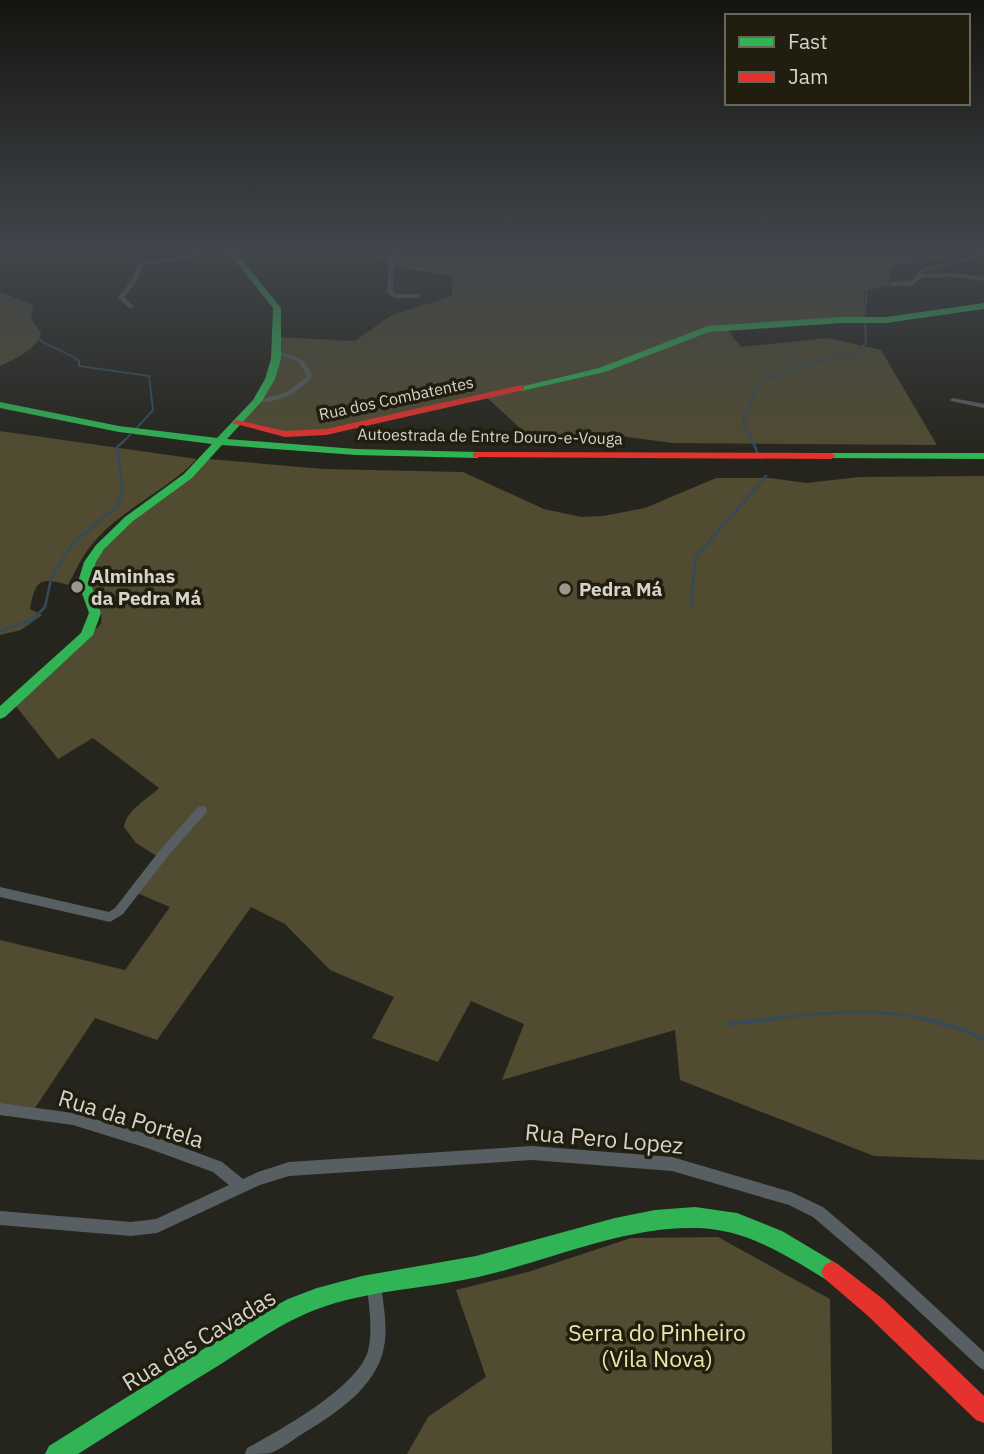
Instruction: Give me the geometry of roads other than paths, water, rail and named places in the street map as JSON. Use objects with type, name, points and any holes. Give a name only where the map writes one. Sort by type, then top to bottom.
[{"type":"main road","points":[[0,714],[88,635],[95,612],[85,589],[85,575],[106,538],[188,475],[257,401],[270,379],[276,352],[277,320]]},
{"type":"main road","name":"Rua dos Combatentes","points":[[237,423],[264,431],[306,435],[602,370],[708,329],[841,320],[887,320]]},
{"type":"main road","name":"Autoestrada de Entre Douro-e-Vouga","points":[[0,405],[68,428],[148,448],[465,456],[984,456]]},
{"type":"main road","name":"Autoestrada de Entre Douro-e-Vouga","points":[[0,417],[68,428]]},
{"type":"main road","name":"Autoestrada de Entre Douro-e-Vouga","points":[[238,451],[463,464],[984,464]]},
{"type":"main road","name":"Rua das Cavadas","points":[[57,1454],[275,1319],[312,1300],[494,1264],[613,1225],[660,1218],[705,1218],[736,1224],[788,1243],[824,1264],[860,1292],[984,1412]]},
{"type":"street","points":[[257,401],[279,400],[293,393],[310,376],[301,361],[276,352]]},
{"type":"street","points":[[953,400],[984,406]]},
{"type":"street","points":[[0,892],[110,917],[119,911],[202,810]]},
{"type":"street","name":"Rua da Portela","points":[[0,1109],[73,1118],[147,1141],[218,1167],[243,1186]]},
{"type":"street","name":"Rua Pero Lopez","points":[[0,1218],[131,1229],[157,1226],[243,1186],[289,1169],[532,1153],[672,1164],[791,1199],[818,1212],[879,1264],[984,1362]]},
{"type":"street","points":[[253,1454],[340,1398],[364,1377],[375,1356],[377,1332],[374,1286]]},
{"type":"waterway","points":[[29,320],[32,331],[38,338],[79,361],[79,366],[149,376],[153,410],[135,430]]},
{"type":"waterway","points":[[752,442],[743,420],[761,381],[800,366],[852,354],[866,343],[865,322]]},
{"type":"waterway","points":[[125,440],[130,435]]},
{"type":"waterway","points":[[0,631],[32,620],[45,607],[51,579],[65,554],[78,539],[117,506],[123,491],[117,447],[125,440]]},
{"type":"waterway","points":[[752,440],[758,454]]},
{"type":"waterway","points":[[691,605],[695,558],[766,476]]},
{"type":"waterway","points":[[758,1020],[866,1012],[931,1020]]},
{"type":"waterway","points":[[726,1024],[774,1019]]},
{"type":"waterway","points":[[924,1019],[955,1027],[984,1039]]},
{"type":"place","name":"Alminhas da Pedra Má","points":[[77,587]]},
{"type":"place","name":"Pedra Má","points":[[565,589]]},
{"type":"park label","name":"Serra do Pinheiro (Vila Nova)","points":[[657,1346]]}]
